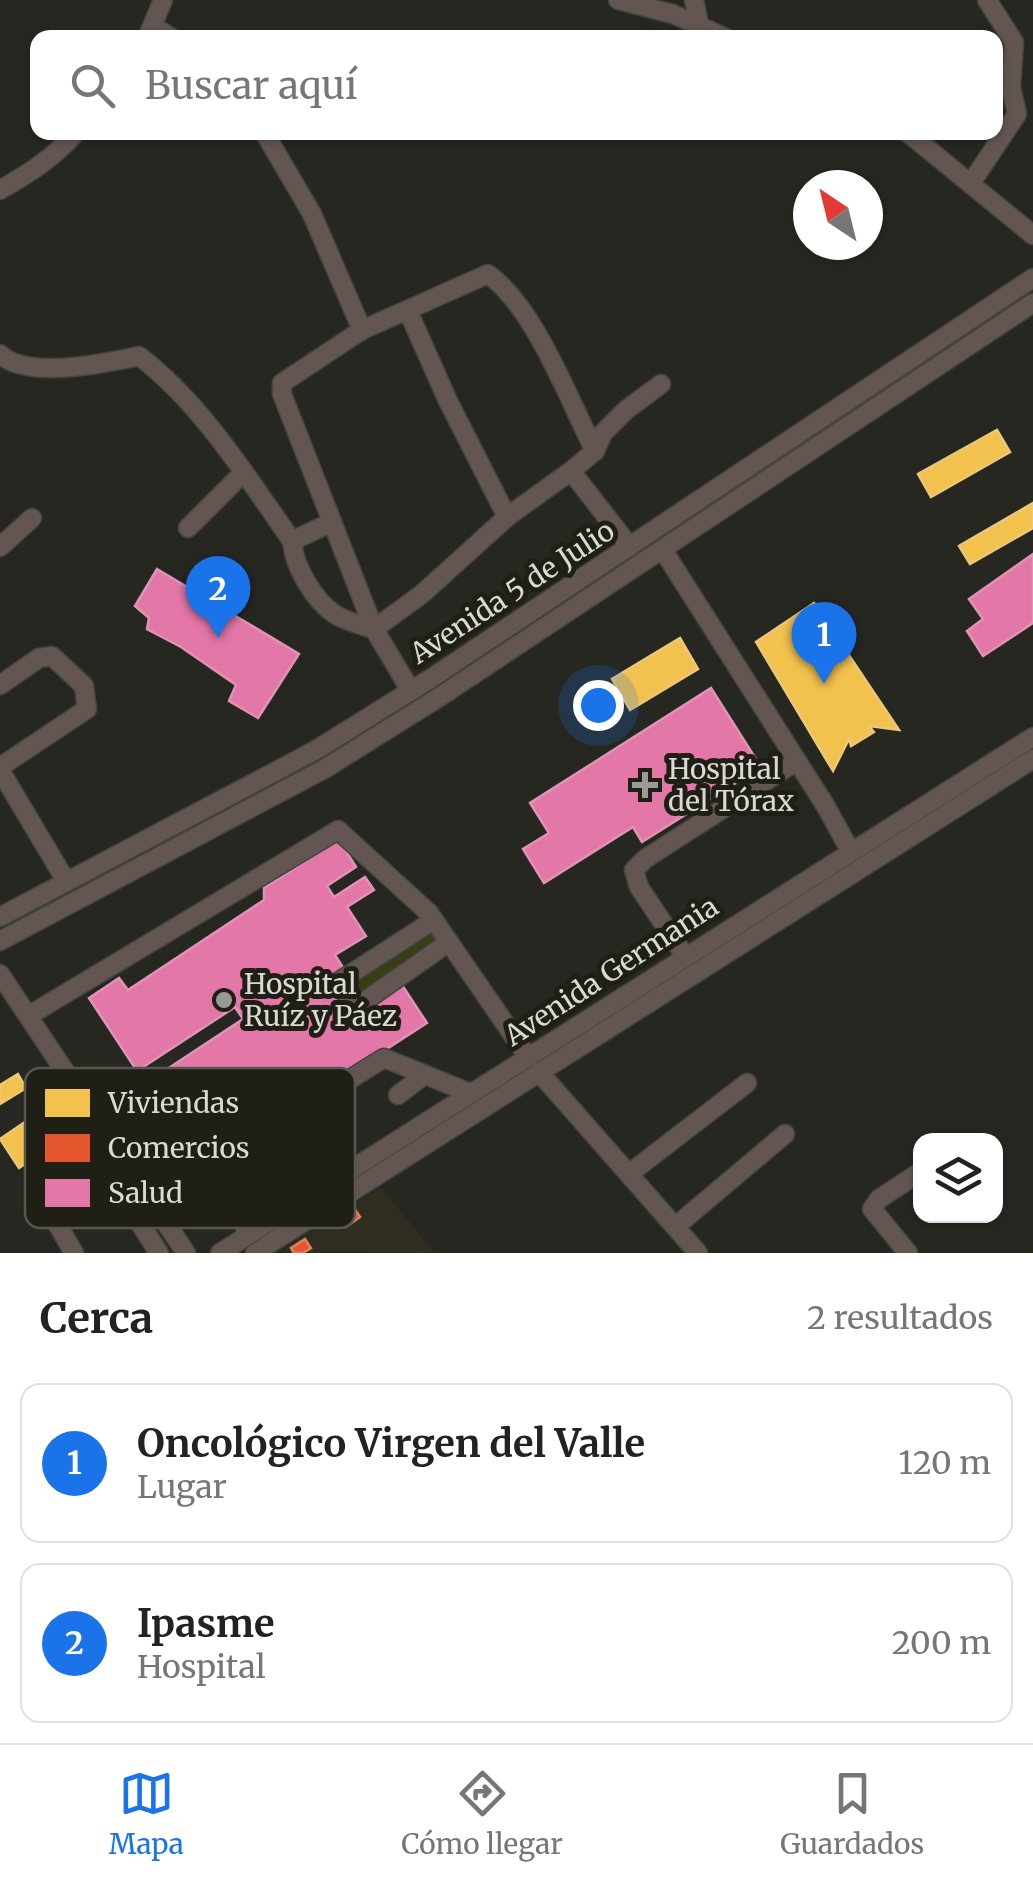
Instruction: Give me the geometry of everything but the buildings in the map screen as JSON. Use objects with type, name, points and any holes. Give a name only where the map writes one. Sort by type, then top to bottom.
[{"type":"street","points":[[152,30],[164,0]]},
{"type":"street","points":[[618,0],[711,30]]},
{"type":"street","points":[[694,0],[699,24]]},
{"type":"street","points":[[987,0],[1014,42],[1011,87],[1018,114],[1003,136]]},
{"type":"street","points":[[0,190],[27,175],[70,140]]},
{"type":"street","points":[[269,140],[312,214],[362,330]]},
{"type":"street","points":[[917,140],[1033,235]]},
{"type":"street","points":[[970,183],[1000,140]]},
{"type":"street","points":[[412,690],[374,629],[282,394],[282,383],[362,330],[488,274],[505,286],[546,350],[594,450]]},
{"type":"street","name":"Avenida 5 de Julio","points":[[0,917],[295,761],[412,690],[1033,278]]},
{"type":"street","name":"Avenida 5 de Julio","points":[[0,940],[326,768],[664,550],[1033,303]]},
{"type":"street","points":[[408,311],[448,402],[507,518]]},
{"type":"street","points":[[0,354],[6,360],[77,367],[139,356],[168,378],[220,440],[292,541],[293,552],[312,590],[335,614],[374,629]]},
{"type":"street","points":[[374,629],[422,594],[507,518],[571,471],[594,450],[602,433],[661,384]]},
{"type":"street","points":[[571,471],[630,547]]},
{"type":"street","points":[[188,528],[242,474]]},
{"type":"street","points":[[0,547],[32,518]]},
{"type":"street","points":[[292,541],[332,522]]},
{"type":"street","points":[[664,550],[850,852]]},
{"type":"street","points":[[0,685],[39,658],[52,656],[84,686],[87,708],[0,768],[66,881]]},
{"type":"street","name":"Avenida Germania","points":[[355,1173],[470,1094],[533,1064],[686,956],[1033,737]]},
{"type":"street","name":"Avenida Germania","points":[[355,1178],[533,1064],[1033,759]]},
{"type":"street","points":[[686,956],[639,887],[634,870],[645,859],[797,762]]},
{"type":"street","points":[[28,1016],[338,830],[434,920],[533,1064],[698,1253]]},
{"type":"street","points":[[434,920],[338,982],[355,1008],[449,942]]},
{"type":"street","points":[[0,974],[63,1068]]},
{"type":"street","points":[[355,1076],[384,1058],[470,1094]]},
{"type":"street","points":[[398,1095],[424,1076]]},
{"type":"street","points":[[630,1173],[748,1083]]},
{"type":"street","points":[[676,1226],[785,1134]]},
{"type":"street","points":[[908,1253],[872,1209],[879,1199],[913,1177]]},
{"type":"street","points":[[60,1228],[74,1253]]},
{"type":"street","points":[[144,1228],[160,1253]]},
{"type":"street","points":[[169,1228],[186,1253]]},
{"type":"street","name":"Avenida Germania","points":[[250,1245],[275,1228]]},
{"type":"street","name":"Avenida Germania","points":[[220,1253],[250,1245],[277,1228]]},
{"type":"shaded area","points":[[381,1187],[435,1253],[278,1252],[316,1228],[355,1228],[355,1203]]},
{"type":"green space","points":[[431,929],[440,943],[358,996],[349,983]]},
{"type":"place","name":"Ipasme","points":[[218,638]]},
{"type":"place","name":"Oncológico Virgen del Valle","points":[[824,684]]},
{"type":"place","name":"Hospital del Tórax","points":[[645,785]]},
{"type":"place","name":"Hospital Ruíz y Páez","points":[[224,1000]]}]
